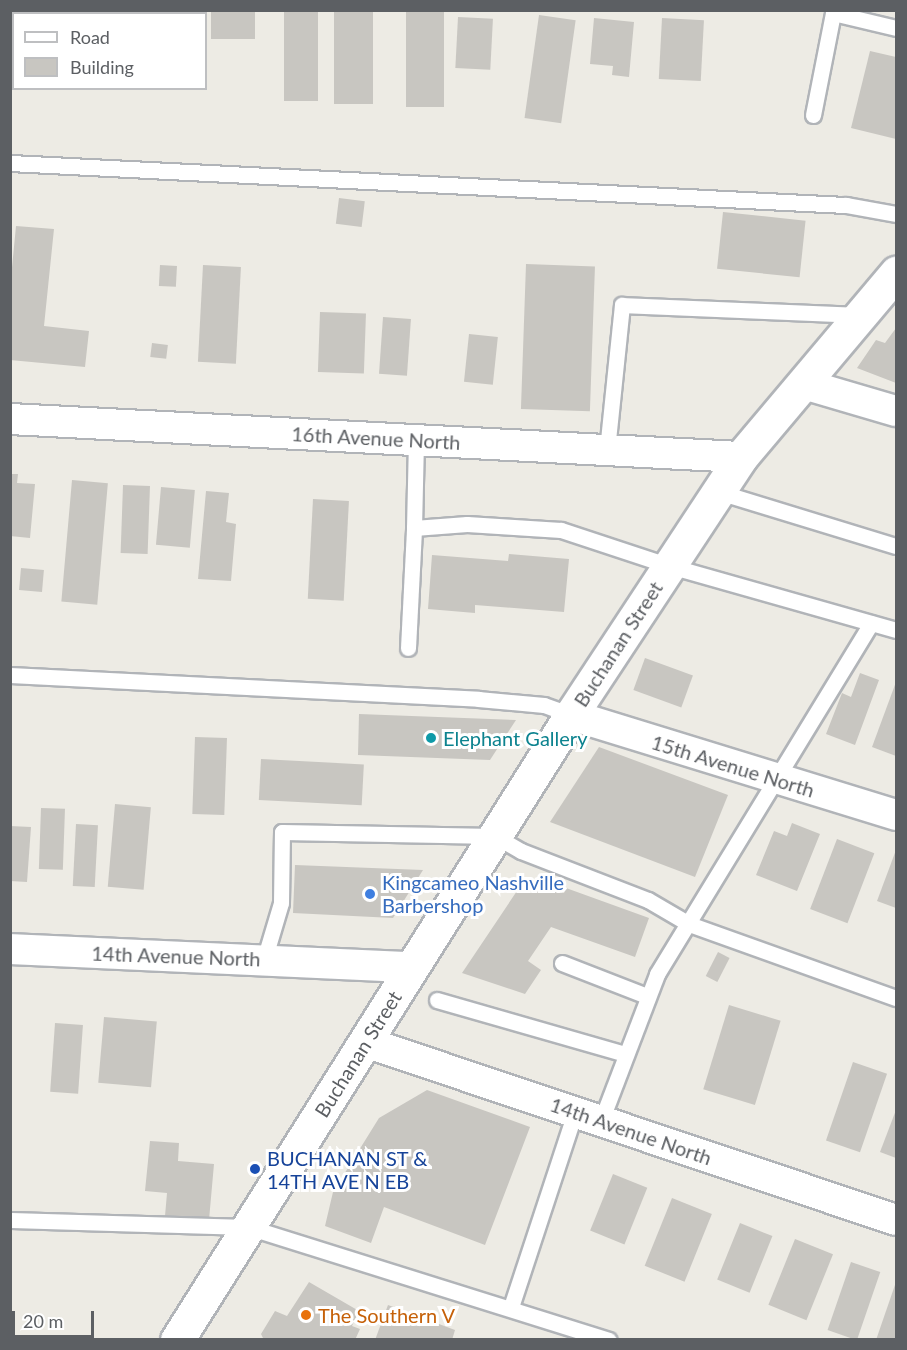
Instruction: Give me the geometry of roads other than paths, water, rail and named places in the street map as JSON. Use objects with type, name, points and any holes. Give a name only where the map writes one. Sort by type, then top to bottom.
[{"type":"street","name":"Buchanan Street","points":[[177,1340],[571,716],[741,457],[897,273]]},
{"type":"street","points":[[804,384],[897,411]]},
{"type":"street","name":"16th Avenue North","points":[[10,419],[741,457]]},
{"type":"street","name":"15th Avenue North","points":[[571,716],[897,815]]},
{"type":"street","name":"14th Avenue North","points":[[10,949],[413,967]]},
{"type":"street","name":"14th Avenue North","points":[[365,1042],[897,1220]]},
{"type":"lane","points":[[813,115],[833,14],[897,28]]},
{"type":"lane","points":[[10,164],[846,205],[897,214]]},
{"type":"lane","points":[[607,450],[622,305],[862,315]]},
{"type":"lane","points":[[408,648],[416,440]]},
{"type":"lane","points":[[719,492],[897,546]]},
{"type":"lane","points":[[414,528],[467,524],[561,530],[670,566],[897,630]]},
{"type":"lane","points":[[511,1307],[588,1117],[625,1054],[647,996],[774,779],[872,623]]},
{"type":"lane","points":[[10,675],[478,699],[544,705],[571,716]]},
{"type":"lane","points":[[264,960],[281,903],[282,832],[495,836],[521,851],[648,900],[689,924],[897,998]]},
{"type":"lane","points":[[562,963],[647,996]]},
{"type":"lane","points":[[437,1000],[625,1054]]},
{"type":"lane","points":[[10,1220],[248,1227],[511,1307],[609,1340]]},
{"type":"place","name":"Elephant Gallery","points":[[431,738]]},
{"type":"place","name":"Kingcameo Nashville Barbershop","points":[[370,894]]},
{"type":"place","name":"BUCHANAN ST & 14TH AVE N EB","points":[[255,1169]]},
{"type":"place","name":"The Southern V","points":[[306,1315]]}]
